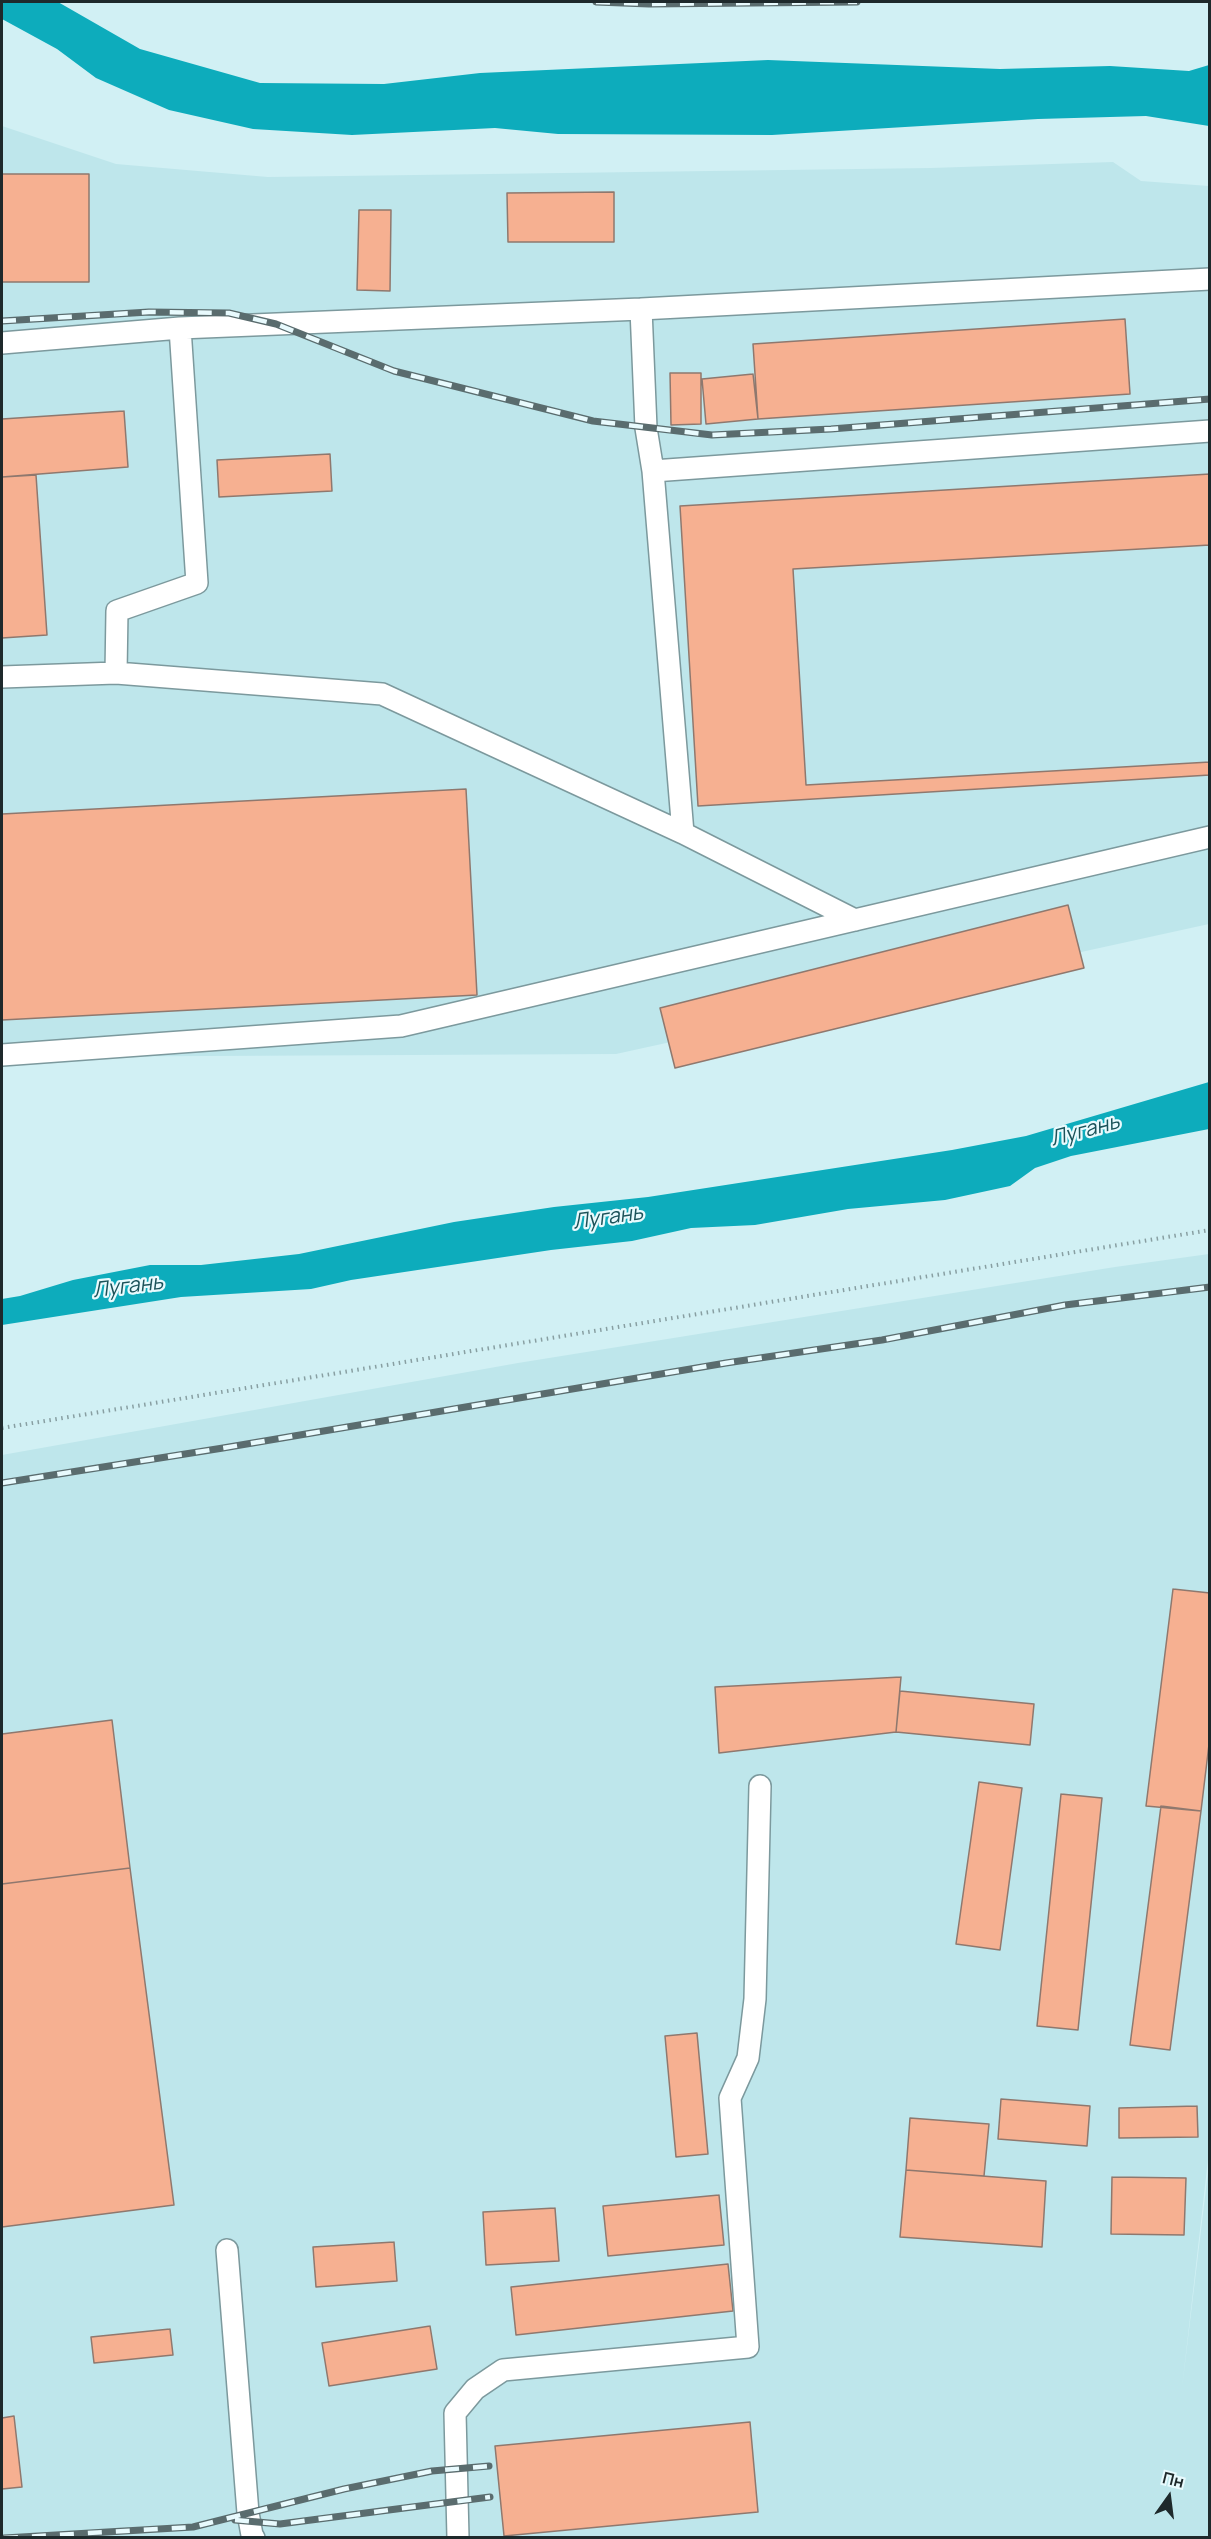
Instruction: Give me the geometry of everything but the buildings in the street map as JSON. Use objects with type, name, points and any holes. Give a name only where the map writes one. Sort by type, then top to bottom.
[{"type":"lane","points":[[2,343],[180,328],[641,309],[1209,279]]},
{"type":"lane","points":[[641,309],[646,428],[653,471],[682,833]]},
{"type":"lane","points":[[116,673],[117,610],[196,583],[180,328]]},
{"type":"lane","points":[[653,471],[1209,431]]},
{"type":"lane","points":[[2,676],[116,673],[382,694],[682,833],[855,920]]},
{"type":"lane","points":[[2,1055],[402,1026],[1209,837]]},
{"type":"lane","points":[[458,2538],[455,2413],[475,2389],[503,2370],[748,2347],[730,2098],[748,2058],[755,1999],[760,1786]]},
{"type":"lane","points":[[227,2250],[248,2513],[254,2538]]},
{"type":"path","points":[[2,1428],[1209,1230]]},
{"type":"shaded area","points":[[2,126],[116,164],[268,177],[931,168],[1113,162],[1141,181],[1209,186],[1209,924],[616,1054],[2,1057]]},
{"type":"shaded area","points":[[1209,1254],[1210,2142],[1182,2388],[1209,2164],[1209,2537],[2,2538],[2,1455],[518,1363],[1115,1267]]},
{"type":"water","points":[[2,2],[58,2],[140,49],[260,83],[384,84],[480,73],[768,60],[1000,69],[1110,66],[1189,71],[1209,65],[1209,126],[1146,116],[1038,119],[772,135],[558,134],[495,128],[352,135],[253,129],[169,110],[96,78],[57,49],[2,19]]},
{"type":"water","name":"Лугань","points":[[1209,1082],[1209,1129],[1071,1156],[1035,1168],[1010,1186],[945,1200],[848,1209],[755,1225],[691,1228],[632,1241],[551,1250],[351,1280],[311,1289],[181,1297],[2,1325],[2,1299],[73,1280],[150,1265],[201,1265],[299,1254],[454,1222],[554,1207],[648,1197],[952,1150],[1026,1136]]},
{"type":"railway","points":[[596,2],[649,4],[857,2]]},
{"type":"railway","points":[[2,321],[149,312],[229,313],[276,324],[394,371],[593,421],[712,435],[831,429],[1210,399]]},
{"type":"railway","points":[[2,1483],[726,1363],[882,1340],[1065,1305],[1210,1287]]},
{"type":"railway","points":[[4,2538],[193,2527],[344,2489],[432,2471],[489,2466]]},
{"type":"railway","points":[[235,2520],[280,2524],[490,2497]]}]
